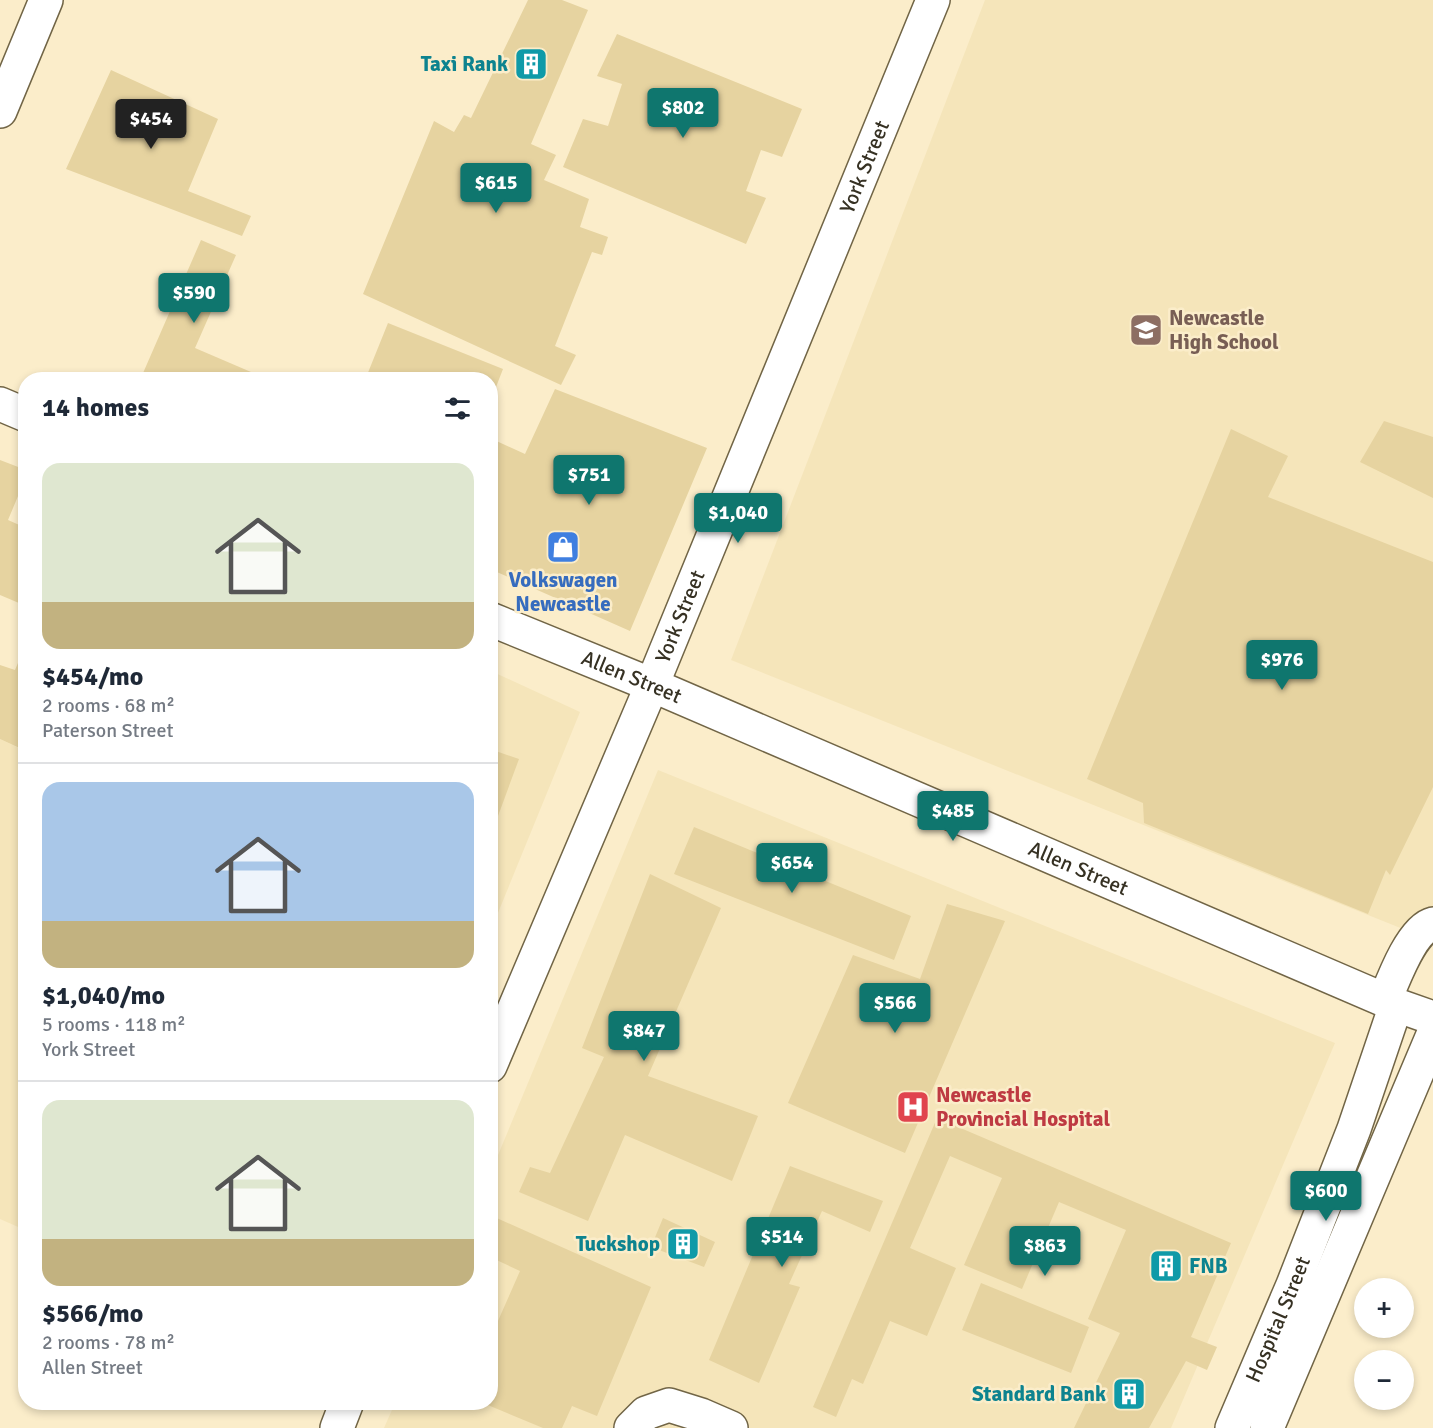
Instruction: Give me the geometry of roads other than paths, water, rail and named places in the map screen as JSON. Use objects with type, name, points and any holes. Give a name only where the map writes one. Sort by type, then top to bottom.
[{"type":"street","points":[[0,111],[46,0]]},
{"type":"street","name":"York Street","points":[[498,1047],[652,685],[933,0]]},
{"type":"street","points":[[0,404],[18,412]]},
{"type":"street","name":"Allen Street","points":[[498,622],[652,685],[1390,1002],[1433,1018]]},
{"type":"street","name":"Hospital Street","points":[[1232,1428],[1293,1286],[1349,1140],[1407,950],[1426,926],[1433,924]]},
{"type":"street","name":"Hospital Street","points":[[1267,1428],[1433,1035]]},
{"type":"street","points":[[632,1428],[646,1413],[669,1405],[731,1428]]},
{"type":"street","points":[[337,1428],[344,1410]]},
{"type":"place","name":"Taxi Rank","points":[[531,64]]},
{"type":"place","name":"Newcastle High School","points":[[1146,330]]},
{"type":"place","name":"Volkswagen Newcastle","points":[[563,547]]},
{"type":"place","name":"Newcastle Provincial Hospital","points":[[913,1107]]},
{"type":"place","name":"Tuckshop","points":[[683,1244]]},
{"type":"place","name":"FNB","points":[[1166,1266]]},
{"type":"place","name":"Standard Bank","points":[[1129,1394]]}]
